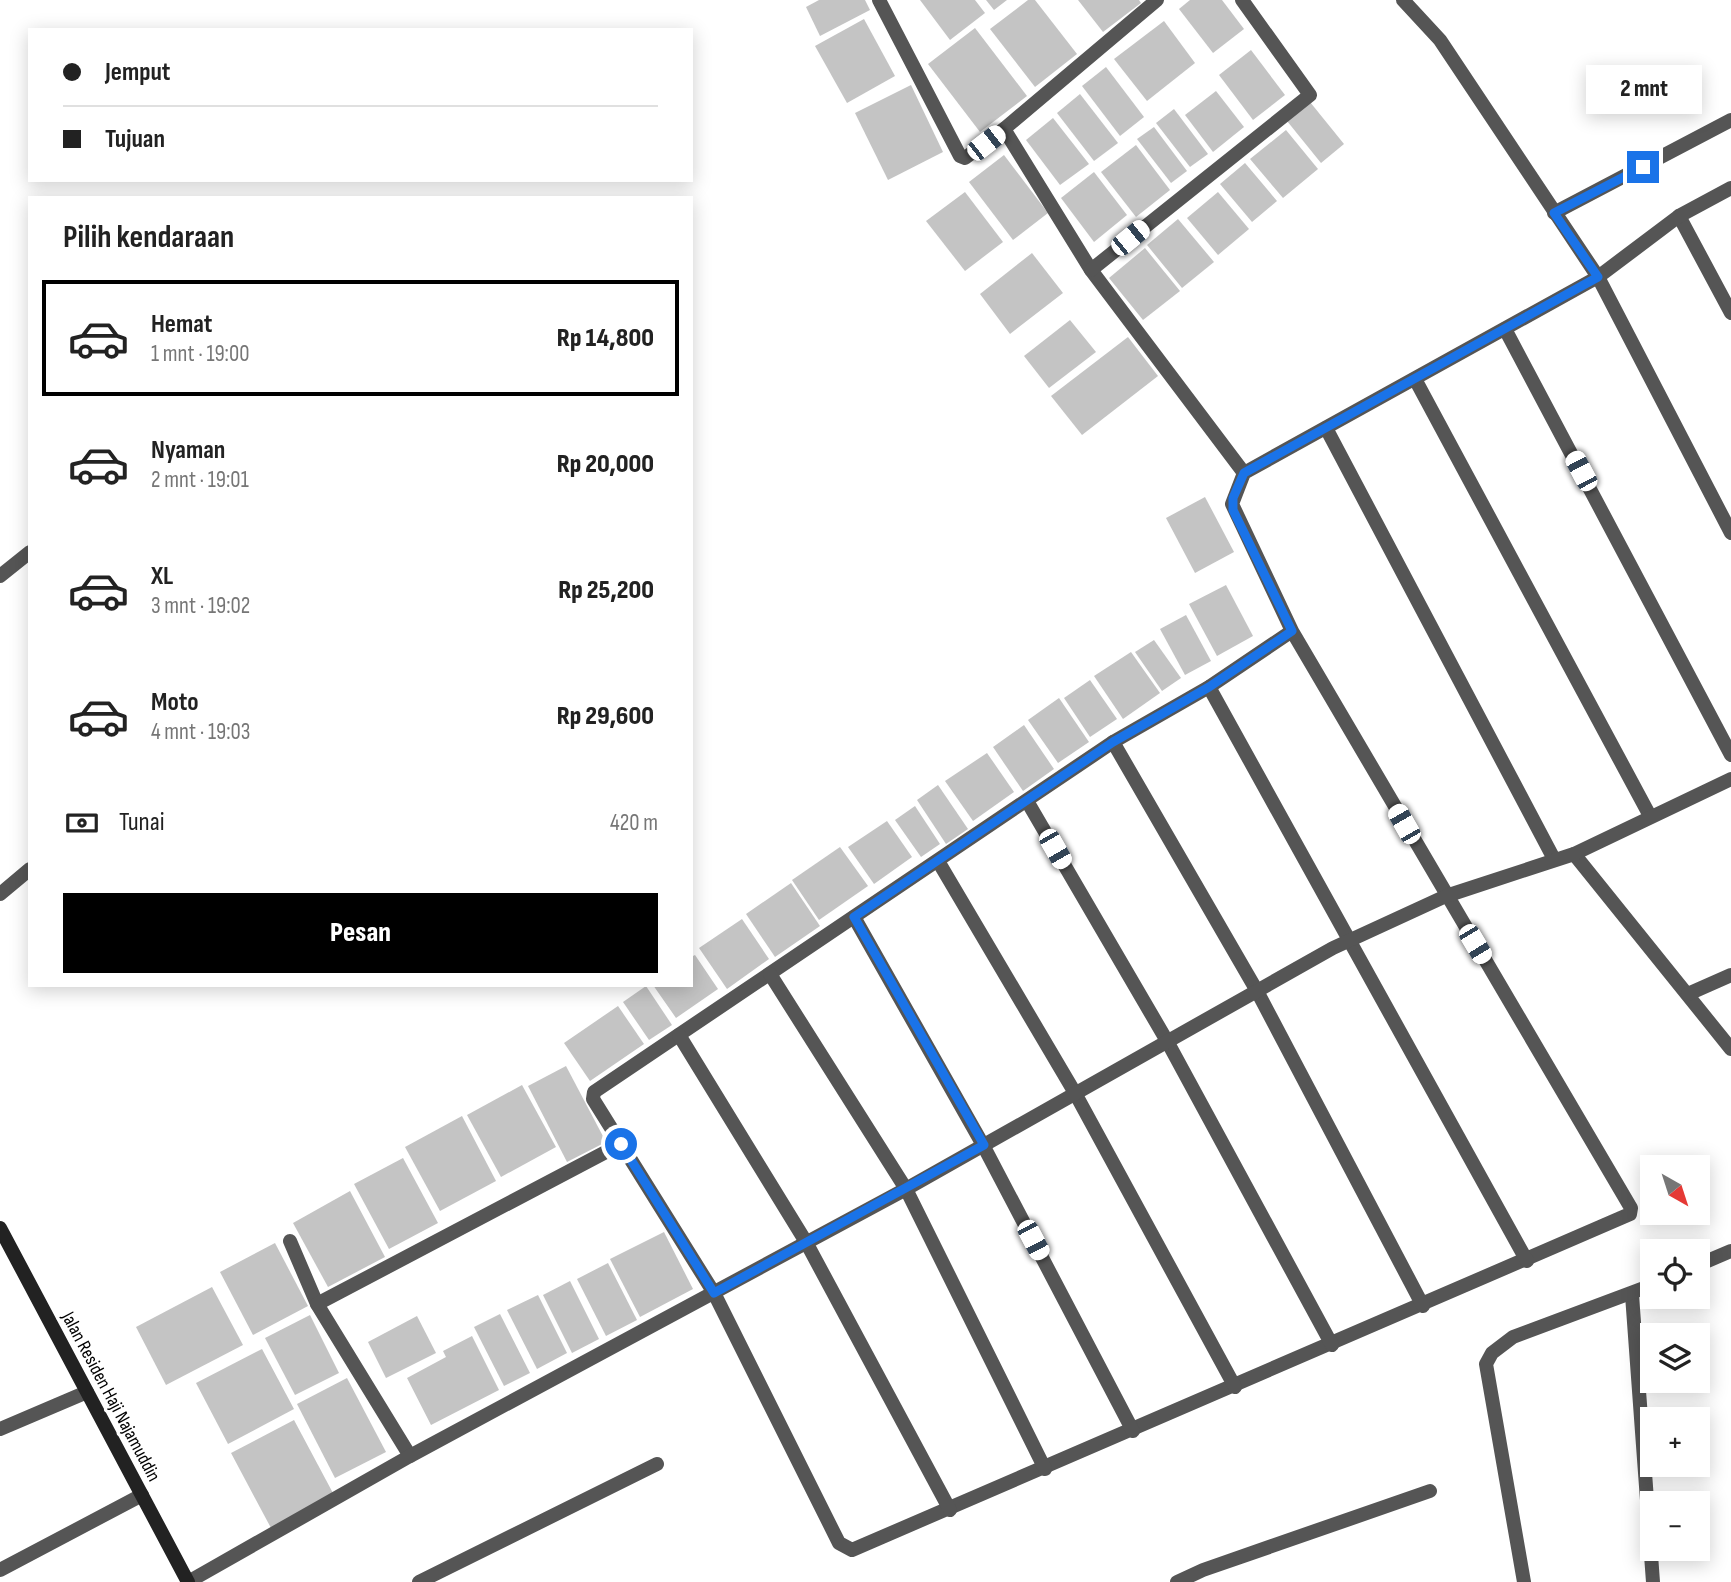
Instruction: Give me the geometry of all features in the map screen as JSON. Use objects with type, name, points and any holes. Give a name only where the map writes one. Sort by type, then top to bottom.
[{"type":"main road","name":"Jalan Residen Haji Najamuddin","points":[[0,1228],[4,1243],[188,1582]]},
{"type":"street","points":[[879,0],[960,156],[968,158],[1157,0]]},
{"type":"street","points":[[1091,270],[1310,95],[1242,0]]},
{"type":"street","points":[[1403,0],[1440,40],[1598,277],[1731,533]]},
{"type":"street","points":[[1554,213],[1731,120]]},
{"type":"street","points":[[1004,129],[1091,270],[1244,473]]},
{"type":"street","points":[[1292,631],[1209,687],[1113,742],[594,1092],[593,1099],[714,1293],[839,1543],[852,1550],[861,1549],[1627,1218],[1631,1208],[1292,631],[1233,510],[1233,498],[1244,473],[1598,277],[1679,216],[1731,188]]},
{"type":"street","points":[[1679,216],[1731,313]]},
{"type":"street","points":[[1505,329],[1731,755]]},
{"type":"street","points":[[1415,379],[1650,816]]},
{"type":"street","points":[[1326,428],[1554,859]]},
{"type":"street","points":[[0,576],[28,554]]},
{"type":"street","points":[[1209,687],[1527,1261]]},
{"type":"street","points":[[1113,742],[1257,991],[1423,1306]]},
{"type":"street","points":[[188,1582],[410,1456],[906,1189],[1349,941],[1446,896],[1574,854],[1731,779]]},
{"type":"street","points":[[1027,801],[1167,1041],[1332,1345]]},
{"type":"street","points":[[1574,854],[1731,1049]]},
{"type":"street","points":[[938,861],[1075,1093],[1235,1387]]},
{"type":"street","points":[[0,894],[28,871]]},
{"type":"street","points":[[854,917],[984,1145],[1133,1431]]},
{"type":"street","points":[[771,974],[906,1189],[1045,1469]]},
{"type":"street","points":[[1688,994],[1731,975]]},
{"type":"street","points":[[680,1035],[806,1242],[950,1510]]},
{"type":"street","points":[[317,1304],[621,1144]]},
{"type":"street","points":[[290,1241],[317,1304],[410,1456]]},
{"type":"street","points":[[1710,1260],[1731,1251]]},
{"type":"street","points":[[1524,1582],[1486,1364],[1492,1353],[1513,1337],[1640,1291]]},
{"type":"street","points":[[1632,1295],[1653,1582]]},
{"type":"street","points":[[0,1429],[87,1392]]},
{"type":"street","points":[[419,1582],[657,1464]]},
{"type":"street","points":[[1177,1582],[1203,1570],[1430,1491]]},
{"type":"street","points":[[0,1570],[142,1494]]},
{"type":"building","points":[[819,0],[865,0],[870,10],[820,36],[806,7]]},
{"type":"building","points":[[920,0],[975,0],[985,13],[950,40]]},
{"type":"building","points":[[986,0],[1007,0],[994,10]]},
{"type":"building","points":[[1028,0],[1035,0],[1077,54],[1035,87],[990,29]]},
{"type":"building","points":[[1078,0],[1139,0],[1141,3],[1103,32]]},
{"type":"building","points":[[1190,0],[1222,0],[1244,29],[1213,53],[1179,9]]},
{"type":"building","points":[[864,19],[895,76],[847,103],[815,46]]},
{"type":"building","points":[[1164,21],[1195,63],[1147,101],[1114,59]]},
{"type":"building","points":[[975,28],[1027,96],[980,132],[928,64]]},
{"type":"building","points":[[1251,50],[1285,95],[1253,120],[1219,75]]},
{"type":"building","points":[[1106,67],[1144,117],[1120,136],[1082,86]]},
{"type":"building","points":[[911,85],[943,152],[888,180],[855,113]]},
{"type":"building","points":[[1216,91],[1244,127],[1213,152],[1185,115]]},
{"type":"building","points":[[1080,94],[1118,143],[1094,161],[1057,113]]},
{"type":"building","points":[[1310,102],[1344,144],[1321,163],[1287,121]]},
{"type":"building","points":[[1174,109],[1208,154],[1190,167],[1156,123]]},
{"type":"building","points":[[1053,118],[1089,164],[1060,185],[1026,140]]},
{"type":"building","points":[[1154,127],[1187,171],[1171,183],[1137,139]]},
{"type":"building","points":[[1286,130],[1318,169],[1283,198],[1250,159]]},
{"type":"building","points":[[1136,145],[1170,190],[1136,217],[1101,172]]},
{"type":"building","points":[[1004,155],[1048,213],[1013,240],[969,182]]},
{"type":"building","points":[[1245,163],[1277,201],[1252,222],[1220,184]]},
{"type":"building","points":[[1094,172],[1127,215],[1094,242],[1061,198]]},
{"type":"building","points":[[965,192],[1003,242],[965,271],[926,221]]},
{"type":"building","points":[[1218,192],[1249,229],[1218,255],[1187,218]]},
{"type":"building","points":[[1178,219],[1214,262],[1182,288],[1147,245]]},
{"type":"building","points":[[1145,248],[1180,291],[1143,320],[1109,278]]},
{"type":"building","points":[[1032,253],[1063,293],[1010,334],[980,294]]},
{"type":"building","points":[[1070,320],[1096,352],[1049,388],[1024,356]]},
{"type":"building","points":[[1128,337],[1158,376],[1082,435],[1051,396]]},
{"type":"building","points":[[1205,497],[1234,552],[1195,573],[1166,518]]},
{"type":"building","points":[[1226,585],[1253,636],[1217,656],[1189,604]]},
{"type":"building","points":[[1186,615],[1211,661],[1185,675],[1160,629]]},
{"type":"building","points":[[1154,640],[1181,678],[1162,691],[1135,652]]},
{"type":"building","points":[[1131,652],[1160,693],[1123,719],[1094,676]]},
{"type":"building","points":[[1090,680],[1117,719],[1090,737],[1064,698]]},
{"type":"building","points":[[1059,698],[1089,742],[1058,763],[1028,720]]},
{"type":"building","points":[[1024,725],[1054,769],[1023,791],[993,747]]},
{"type":"building","points":[[987,753],[1014,792],[973,821],[945,781]]},
{"type":"building","points":[[938,785],[968,829],[946,844],[917,800]]},
{"type":"building","points":[[915,806],[940,844],[921,857],[895,820]]},
{"type":"building","points":[[887,821],[912,857],[874,884],[848,847]]},
{"type":"building","points":[[840,847],[868,886],[819,920],[792,880]]},
{"type":"building","points":[[791,883],[820,926],[775,957],[746,914]]},
{"type":"building","points":[[742,919],[769,959],[727,989],[699,948]]},
{"type":"building","points":[[695,955],[718,989],[676,1018],[654,987],[693,987]]},
{"type":"building","points":[[647,987],[672,1025],[649,1040],[623,1002]]},
{"type":"building","points":[[618,1006],[644,1044],[590,1081],[564,1043]]},
{"type":"building","points":[[566,1066],[606,1142],[567,1162],[528,1086]]},
{"type":"building","points":[[522,1085],[556,1147],[501,1177],[467,1115]]},
{"type":"building","points":[[462,1116],[496,1181],[440,1211],[405,1147]]},
{"type":"building","points":[[403,1158],[438,1223],[389,1249],[354,1184]]},
{"type":"building","points":[[350,1191],[385,1257],[328,1287],[293,1223]]},
{"type":"building","points":[[664,1232],[693,1289],[640,1317],[610,1259]]},
{"type":"building","points":[[275,1243],[308,1306],[253,1335],[220,1272]]},
{"type":"building","points":[[608,1263],[637,1320],[606,1336],[577,1279]]},
{"type":"building","points":[[570,1281],[599,1339],[572,1353],[543,1295]]},
{"type":"building","points":[[212,1287],[243,1345],[166,1385],[136,1327]]},
{"type":"building","points":[[538,1295],[567,1353],[537,1369],[507,1310]]},
{"type":"building","points":[[500,1314],[530,1373],[504,1386],[474,1327]]},
{"type":"building","points":[[310,1315],[339,1373],[295,1395],[265,1338]]},
{"type":"building","points":[[417,1316],[436,1353],[386,1378],[368,1342]]},
{"type":"building","points":[[472,1336],[499,1390],[431,1425],[407,1378],[446,1357],[443,1351]]},
{"type":"building","points":[[262,1349],[294,1409],[228,1444],[196,1383]]},
{"type":"building","points":[[347,1378],[386,1452],[335,1478],[297,1404]]},
{"type":"building","points":[[294,1420],[334,1495],[271,1528],[231,1453]]},
{"type":"route","points":[[621,1144],[714,1293],[984,1145],[854,917],[1113,742],[1209,687],[1292,631],[1233,510],[1233,498],[1244,473],[1598,277],[1554,213],[1643,167]]}]
